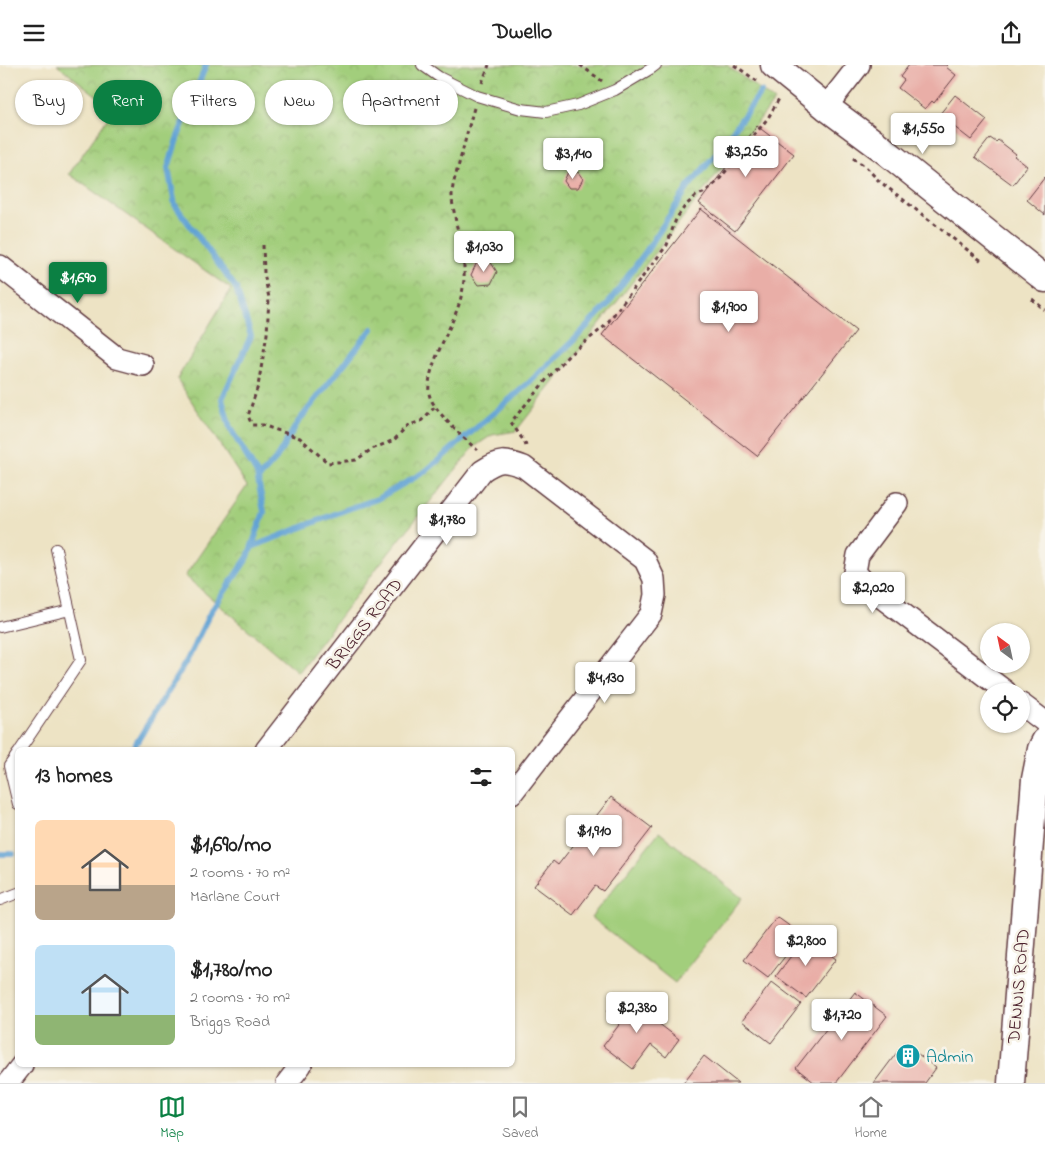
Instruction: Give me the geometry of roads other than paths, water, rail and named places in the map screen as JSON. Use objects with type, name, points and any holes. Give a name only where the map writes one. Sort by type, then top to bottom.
[{"type":"street","points":[[826,107],[859,65]]},
{"type":"street","points":[[769,76],[826,107],[880,147],[1037,289]]},
{"type":"street","points":[[0,267],[117,358],[143,365]]},
{"type":"street","name":"BRIGGS ROAD","points":[[268,747],[482,471],[493,463],[507,461],[524,467],[645,560],[654,579],[655,595],[650,614],[515,789]]},
{"type":"street","points":[[897,503],[858,555],[855,573],[869,588],[994,683]]},
{"type":"street","points":[[1030,710],[1045,722]]},
{"type":"street","name":"DENNIS ROAD","points":[[1011,1083],[1035,779],[1041,749],[1045,741]]},
{"type":"street","points":[[8,1083],[20,1067]]},
{"type":"street","points":[[287,1083],[299,1067]]},
{"type":"lane","points":[[422,65],[439,77],[478,96],[521,109],[546,112],[578,105],[615,90],[656,65]]},
{"type":"lane","points":[[21,747],[81,660],[56,549]]},
{"type":"lane","points":[[0,627],[70,610]]},
{"type":"lane","points":[[15,754],[4,767],[15,796]]},
{"type":"lane","points":[[0,900],[15,894]]},
{"type":"waterway","points":[[134,747],[187,660],[210,613],[248,557],[264,512],[257,474],[230,428],[222,399],[251,336],[236,288],[175,205],[168,168],[177,139],[206,65]]},
{"type":"waterway","points":[[252,547],[377,499],[426,471],[530,382],[607,305],[647,250],[689,186],[716,154],[761,92]]},
{"type":"waterway","points":[[258,479],[276,459],[298,422],[372,329]]},
{"type":"waterway","points":[[0,854],[13,854]]},
{"type":"place","name":"Admin","points":[[908,1056]]}]
